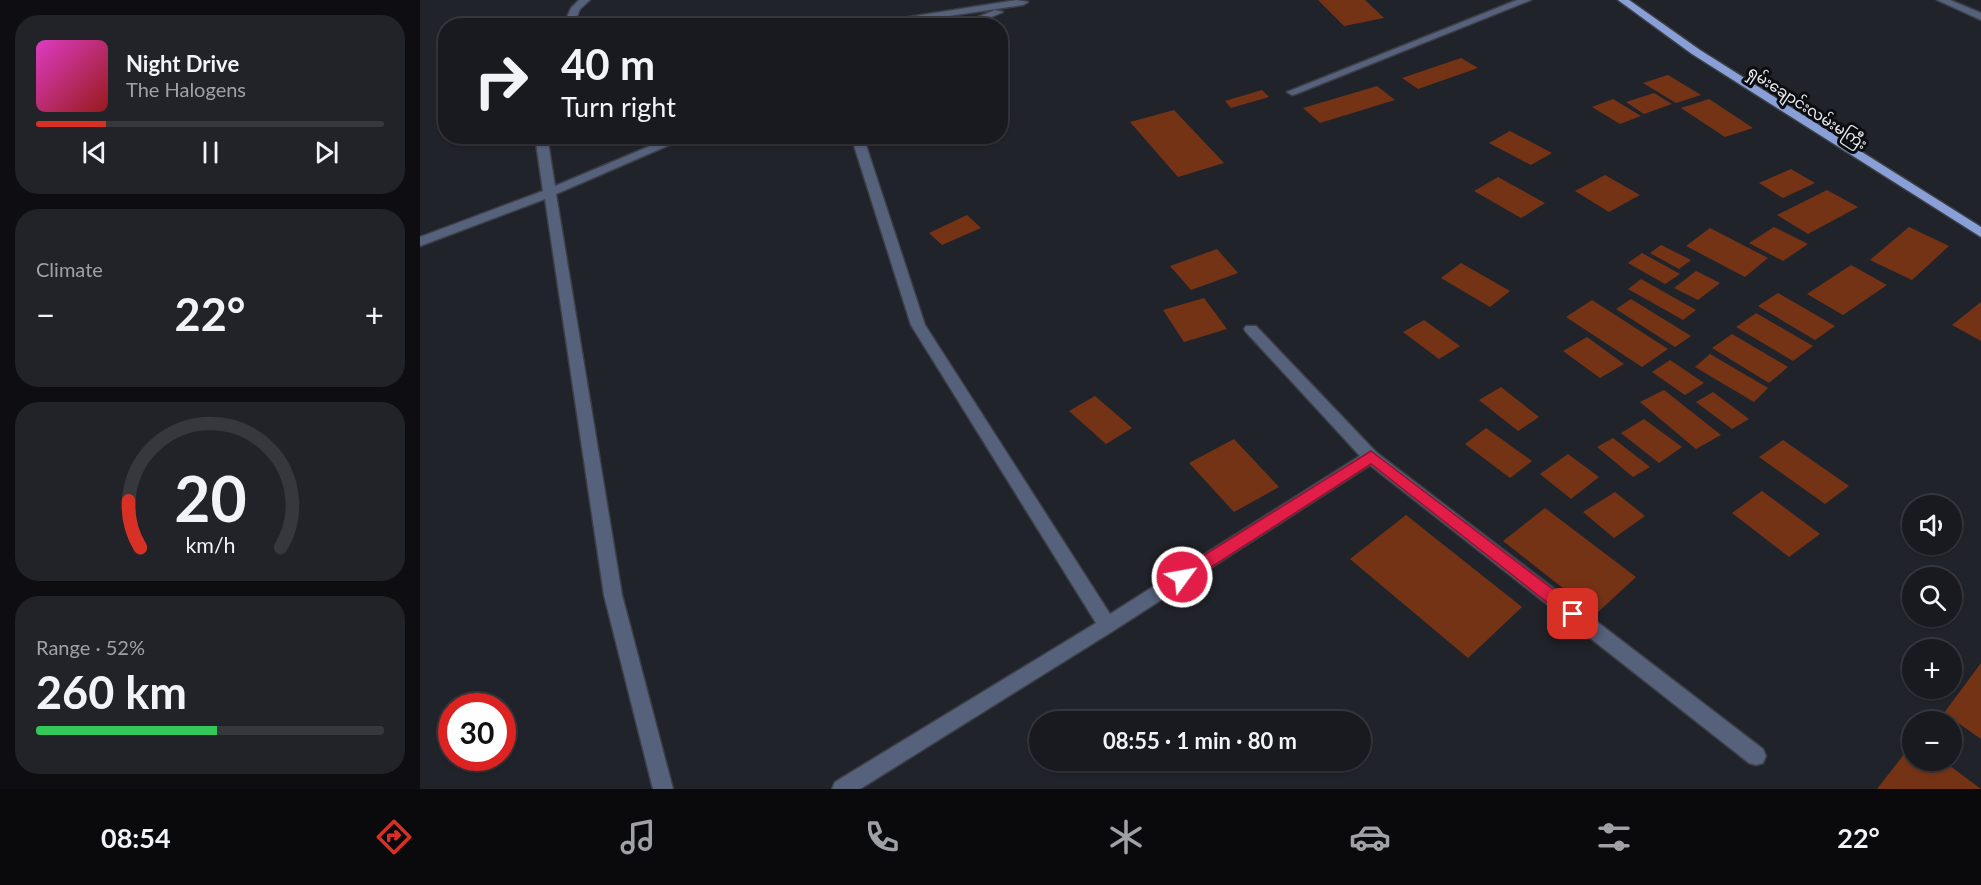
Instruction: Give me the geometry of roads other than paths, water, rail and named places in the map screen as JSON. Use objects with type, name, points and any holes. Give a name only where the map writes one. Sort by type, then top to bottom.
[{"type":"main road","name":"ရှမ်းချောင်းလမ်းမကြီး","points":[[1623,0],[1696,52],[1981,233]]},
{"type":"street","points":[[572,18],[576,8],[585,0]]},
{"type":"street","points":[[1292,92],[1526,0]]},
{"type":"street","points":[[1942,0],[1981,17]]},
{"type":"street","points":[[911,18],[1027,1]]},
{"type":"street","points":[[982,18],[1027,1]]},
{"type":"street","points":[[542,144],[613,595],[663,789]]},
{"type":"street","points":[[420,242],[549,193],[666,144]]},
{"type":"street","points":[[860,144],[918,325],[1107,625]]},
{"type":"street","points":[[1251,329],[1371,457],[1756,756]]},
{"type":"street","points":[[842,789],[1107,625],[1371,457]]}]
